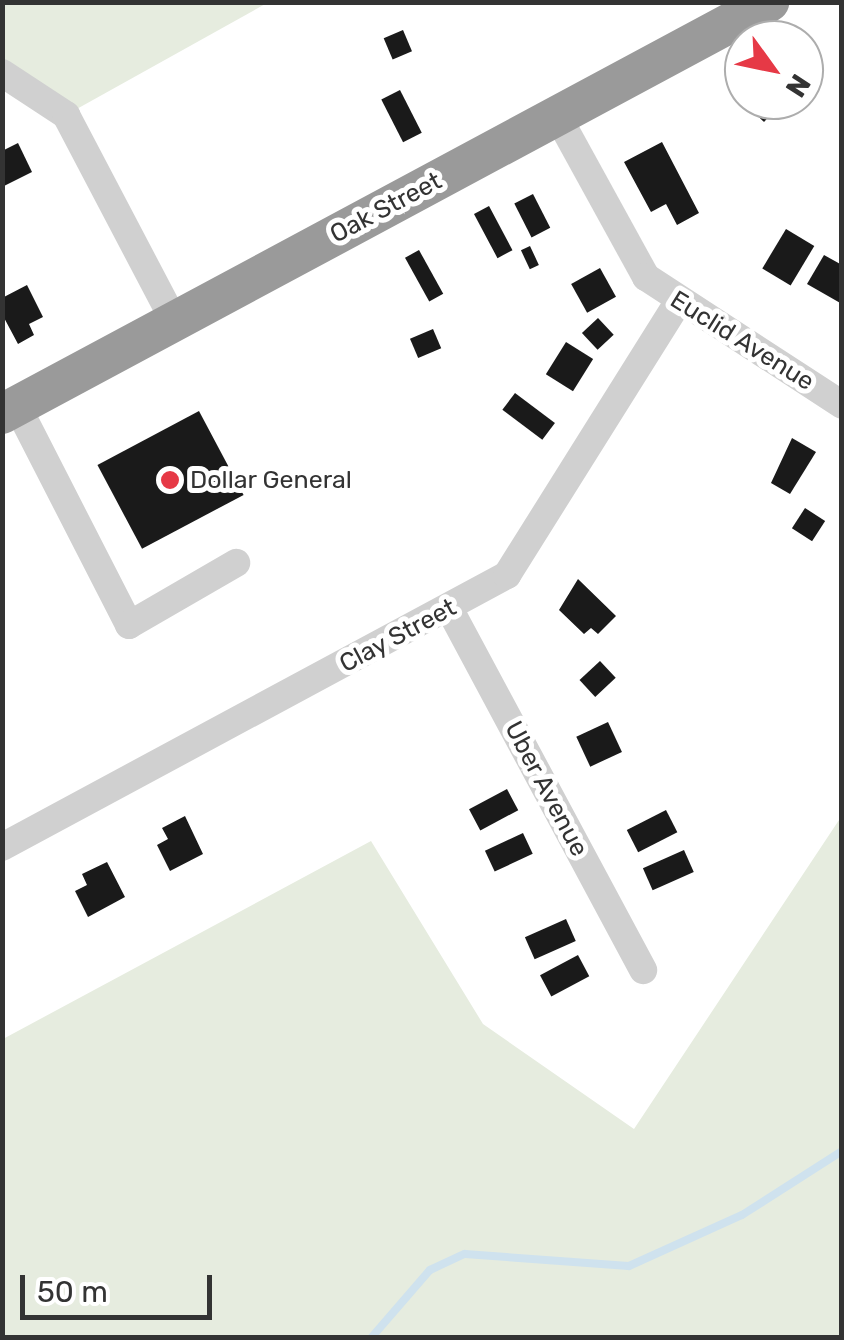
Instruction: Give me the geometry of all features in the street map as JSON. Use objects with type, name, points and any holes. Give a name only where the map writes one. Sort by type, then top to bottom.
[{"type":"highway","name":"Oak Street","points":[[10,410],[769,2]]},
{"type":"street","points":[[2,73],[66,114],[174,321]]},
{"type":"street","name":"Euclid Avenue","points":[[558,116],[646,277],[842,405]]},
{"type":"street","name":"Clay Street","points":[[2,847],[507,575],[679,302]]},
{"type":"street","points":[[10,410],[129,624],[236,563]]},
{"type":"street","name":"Uber Avenue","points":[[449,608],[643,970]]},
{"type":"shaded area","points":[[2,3],[267,3],[66,115],[3,73]]},
{"type":"shaded area","points":[[841,817],[841,1337],[3,1337],[3,1039],[371,841],[483,1024],[634,1129]]},
{"type":"building","points":[[403,30],[412,51],[393,59],[384,38]]},
{"type":"building","points":[[400,90],[422,133],[403,142],[381,100]]},
{"type":"building","points":[[662,142],[699,213],[677,225],[666,204],[651,212],[624,162]]},
{"type":"building","points":[[18,143],[32,172],[4,186],[2,151]]},
{"type":"building","points":[[533,194],[550,228],[532,237],[514,204]]},
{"type":"building","points":[[489,206],[512,250],[497,258],[474,214]]},
{"type":"building","points":[[786,229],[814,246],[791,285],[762,268]]},
{"type":"building","points":[[530,246],[539,265],[530,269],[521,250]]},
{"type":"building","points":[[419,250],[443,294],[429,301],[405,258]]},
{"type":"building","points":[[824,255],[842,265],[842,304],[807,284]]},
{"type":"building","points":[[600,268],[616,297],[587,313],[571,284]]},
{"type":"building","points":[[27,285],[43,317],[29,324],[34,335],[18,344],[2,314],[2,298]]},
{"type":"building","points":[[598,318],[614,335],[598,350],[582,333]]},
{"type":"building","points":[[433,329],[441,348],[418,358],[410,339]]},
{"type":"building","points":[[566,342],[593,359],[573,391],[546,374]]},
{"type":"building","points":[[515,393],[555,423],[542,440],[502,410]]},
{"type":"building","name":"Dollar General","points":[[199,411],[244,495],[142,549],[97,465]]},
{"type":"building","points":[[792,438],[816,452],[790,494],[771,483]]},
{"type":"building","points":[[805,508],[825,521],[812,541],[792,528]]},
{"type":"building","points":[[578,579],[616,616],[598,634],[591,628],[584,634],[559,610]]},
{"type":"building","points":[[600,661],[616,678],[595,697],[580,680]]},
{"type":"building","points":[[608,722],[622,752],[590,767],[576,737]]},
{"type":"building","points":[[507,789],[518,810],[480,830],[469,809]]},
{"type":"building","points":[[666,810],[677,832],[638,852],[627,830]]},
{"type":"building","points":[[185,816],[203,854],[170,871],[157,845],[168,839],[162,828]]},
{"type":"building","points":[[523,833],[533,854],[495,872],[485,851]]},
{"type":"building","points":[[684,850],[694,872],[653,890],[643,868]]},
{"type":"building","points":[[107,862],[125,897],[88,917],[75,891],[87,885],[82,874]]},
{"type":"building","points":[[566,919],[576,941],[535,959],[525,937]]},
{"type":"building","points":[[578,955],[589,976],[551,996],[540,975]]},
{"type":"waterway","points":[[371,1338],[430,1270],[465,1254],[629,1266],[742,1215],[842,1151]]},
{"type":"place","name":"Dollar General","points":[[170,480]]}]
